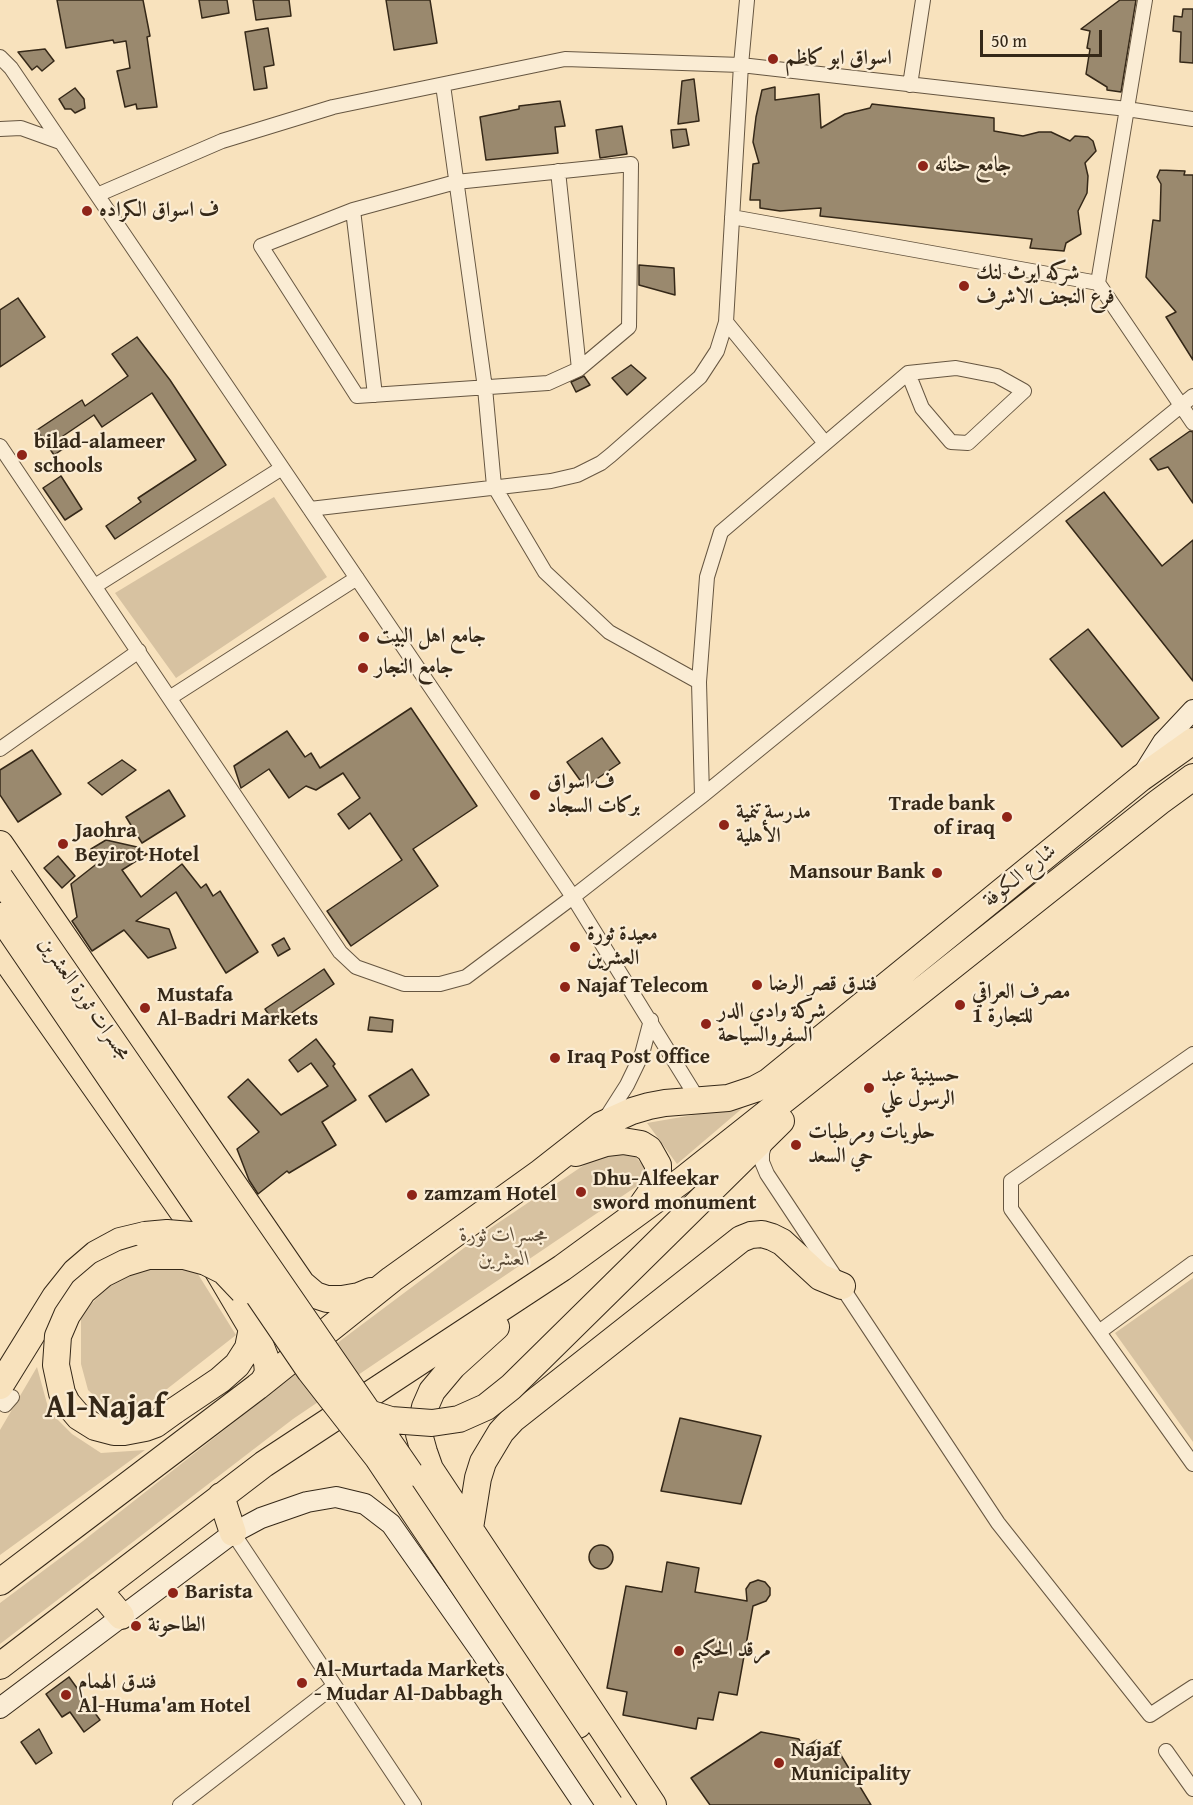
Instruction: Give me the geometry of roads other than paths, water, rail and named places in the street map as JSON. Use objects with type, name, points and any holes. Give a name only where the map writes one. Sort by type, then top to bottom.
[{"type":"highway","name":"شارع الكوفة","points":[[541,1172],[601,1125],[632,1111],[666,1102],[714,1100],[742,1094],[768,1082],[1141,778],[1193,741]]},
{"type":"highway","name":"شارع الكوفة","points":[[862,1039],[1193,777]]},
{"type":"highway","points":[[0,844],[302,1284],[315,1295],[327,1299],[342,1299],[358,1296],[392,1279]]},
{"type":"highway","name":"مجسرات ثورة العشرين","points":[[0,878],[410,1473],[632,1805]]},
{"type":"highway","name":"مجسرات ثورة العشرين","points":[[0,916],[317,1380],[378,1458],[610,1805]]},
{"type":"highway","points":[[0,951],[183,1212],[252,1328],[267,1362],[268,1373],[260,1385],[249,1390],[218,1390],[200,1393]]},
{"type":"highway","points":[[252,1328],[248,1348],[237,1365],[220,1380],[156,1424],[135,1431],[114,1432],[87,1423],[67,1403],[59,1384],[56,1354],[58,1336],[67,1315],[83,1291],[103,1274],[124,1263],[148,1256],[172,1255],[184,1256],[215,1266],[232,1278],[280,1332],[317,1380],[342,1403],[392,1420],[432,1423],[473,1414],[497,1400],[511,1387],[862,1039]]},
{"type":"highway","points":[[0,1666],[264,1464],[562,1268],[620,1226],[684,1179],[862,1039]]},
{"type":"highway","points":[[0,1582],[260,1385],[392,1279],[541,1172],[568,1156],[606,1143],[623,1141],[641,1144],[654,1156],[658,1174],[654,1188],[646,1201],[620,1226]]},
{"type":"highway","points":[[164,1187],[171,1193],[188,1198],[204,1192],[211,1186],[217,1170],[212,1153]]},
{"type":"highway","points":[[4,1394],[55,1297],[75,1272],[96,1254],[120,1241],[145,1234],[167,1233],[191,1234],[215,1243],[245,1259],[259,1270],[298,1309]]},
{"type":"highway","points":[[470,1528],[478,1478],[483,1462],[491,1446],[507,1426],[741,1239],[762,1234],[772,1237],[782,1242],[820,1277],[842,1286]]},
{"type":"highway","points":[[562,1268],[443,1376],[432,1391],[425,1407],[419,1434],[430,1469],[653,1805]]},
{"type":"highway","points":[[221,1496],[233,1533]]},
{"type":"highway","points":[[99,1590],[121,1616]]},
{"type":"main road","points":[[1141,778],[1163,742],[1193,710]]},
{"type":"main road","points":[[1159,802],[1193,791]]},
{"type":"main road","points":[[0,1708],[233,1533],[261,1518],[297,1505],[336,1497],[364,1504],[392,1524],[584,1805]]},
{"type":"street","points":[[310,509],[564,479],[577,475],[601,463],[700,377],[717,351],[726,322],[747,0]]},
{"type":"street","points":[[910,85],[923,0]]},
{"type":"street","points":[[1145,0],[1098,283],[1193,423]]},
{"type":"street","points":[[0,57],[11,68],[573,897],[699,1101]]},
{"type":"street","points":[[97,195],[222,141],[333,107],[565,59],[741,65],[1193,119]]},
{"type":"street","points":[[443,85],[485,388],[494,486],[545,573],[609,632],[699,682]]},
{"type":"street","points":[[0,129],[21,128],[60,142]]},
{"type":"street","points":[[631,164],[629,327],[579,369],[548,383],[357,396],[261,246],[353,210],[456,182],[558,171],[631,164]]},
{"type":"street","points":[[558,171],[579,369]]},
{"type":"street","points":[[353,210],[375,395]]},
{"type":"street","points":[[732,217],[1098,283]]},
{"type":"street","points":[[726,322],[825,443]]},
{"type":"street","points":[[702,796],[699,682],[707,577],[721,532],[908,373],[956,368],[997,376],[1024,391],[968,443],[951,442],[922,408],[908,373]]},
{"type":"street","points":[[0,446],[340,952],[356,967],[404,984],[440,984],[466,977],[573,897],[702,796],[1193,396]]},
{"type":"street","points":[[95,586],[282,468]]},
{"type":"street","points":[[171,698],[357,578]]},
{"type":"street","points":[[0,749],[139,651]]},
{"type":"street","points":[[601,1125],[627,1085],[642,1054],[651,1020]]},
{"type":"street","points":[[1193,1054],[1011,1182],[1011,1209],[1193,1464]]},
{"type":"street","points":[[774,1128],[765,1141],[762,1153],[762,1162],[767,1174],[998,1523],[1150,1715],[1193,1687]]},
{"type":"street","points":[[1098,1332],[1193,1263]]},
{"type":"street","points":[[233,1533],[414,1805]]},
{"type":"street","points":[[180,1805],[334,1686]]},
{"type":"street","points":[[1166,1750],[1193,1789]]},
{"type":"place","name":"اسواق ابو كاظم","points":[[773,59]]},
{"type":"place","name":"جامع حنانه","points":[[923,166]]},
{"type":"place","name":"ف اسواق الكراده","points":[[87,211]]},
{"type":"place","name":"شركه ايرث لنك فرع النجف الاشرف","points":[[964,286]]},
{"type":"place","name":"bilad-alameer schools","points":[[22,455]]},
{"type":"place","name":"جامع اهل البيت","points":[[364,637]]},
{"type":"place","name":"جامع النجار","points":[[363,668]]},
{"type":"place","name":"ف اسواق بركات السجاد","points":[[535,795]]},
{"type":"place","name":"Trade bank of iraq","points":[[1007,817]]},
{"type":"place","name":"مدرسة تنمية الأهلية","points":[[724,825]]},
{"type":"place","name":"Jaohra Beyirot Hotel","points":[[63,844]]},
{"type":"place","name":"Mansour Bank","points":[[937,873]]},
{"type":"place","name":"معيدة ثورة العشرين","points":[[575,947]]},
{"type":"place","name":"فندق قصر الرضا","points":[[757,985]]},
{"type":"place","name":"Najaf Telecom","points":[[565,987]]},
{"type":"place","name":"مصرف العراقي للتجارة 1","points":[[960,1005]]},
{"type":"place","name":"Mustafa Al-Badri Markets","points":[[145,1008]]},
{"type":"place","name":"شركة وادي الدر السفروالسياحة","points":[[706,1024]]},
{"type":"place","name":"Iraq Post Office","points":[[555,1058]]},
{"type":"place","name":"حسينية عبد الرسول علي","points":[[869,1088]]},
{"type":"place","name":"حلويات ومرطبات حي السعد","points":[[796,1145]]},
{"type":"place","name":"Dhu-Alfeekar sword monument","points":[[581,1192]]},
{"type":"place","name":"zamzam Hotel","points":[[412,1195]]},
{"type":"place","name":"Barista","points":[[173,1593]]},
{"type":"place","name":"الطاحونة","points":[[136,1626]]},
{"type":"place","name":"مرقد الحكيم","points":[[679,1651]]},
{"type":"place","name":"Al-Murtada Markets - Mudar Al-Dabbagh","points":[[302,1683]]},
{"type":"place","name":"فندق الهمام Al-Huma'am Hotel","points":[[66,1695]]},
{"type":"place","name":"Najaf Municipality","points":[[779,1763]]},
{"type":"district","name":"Al-Najaf","points":[[105,1409]]}]
